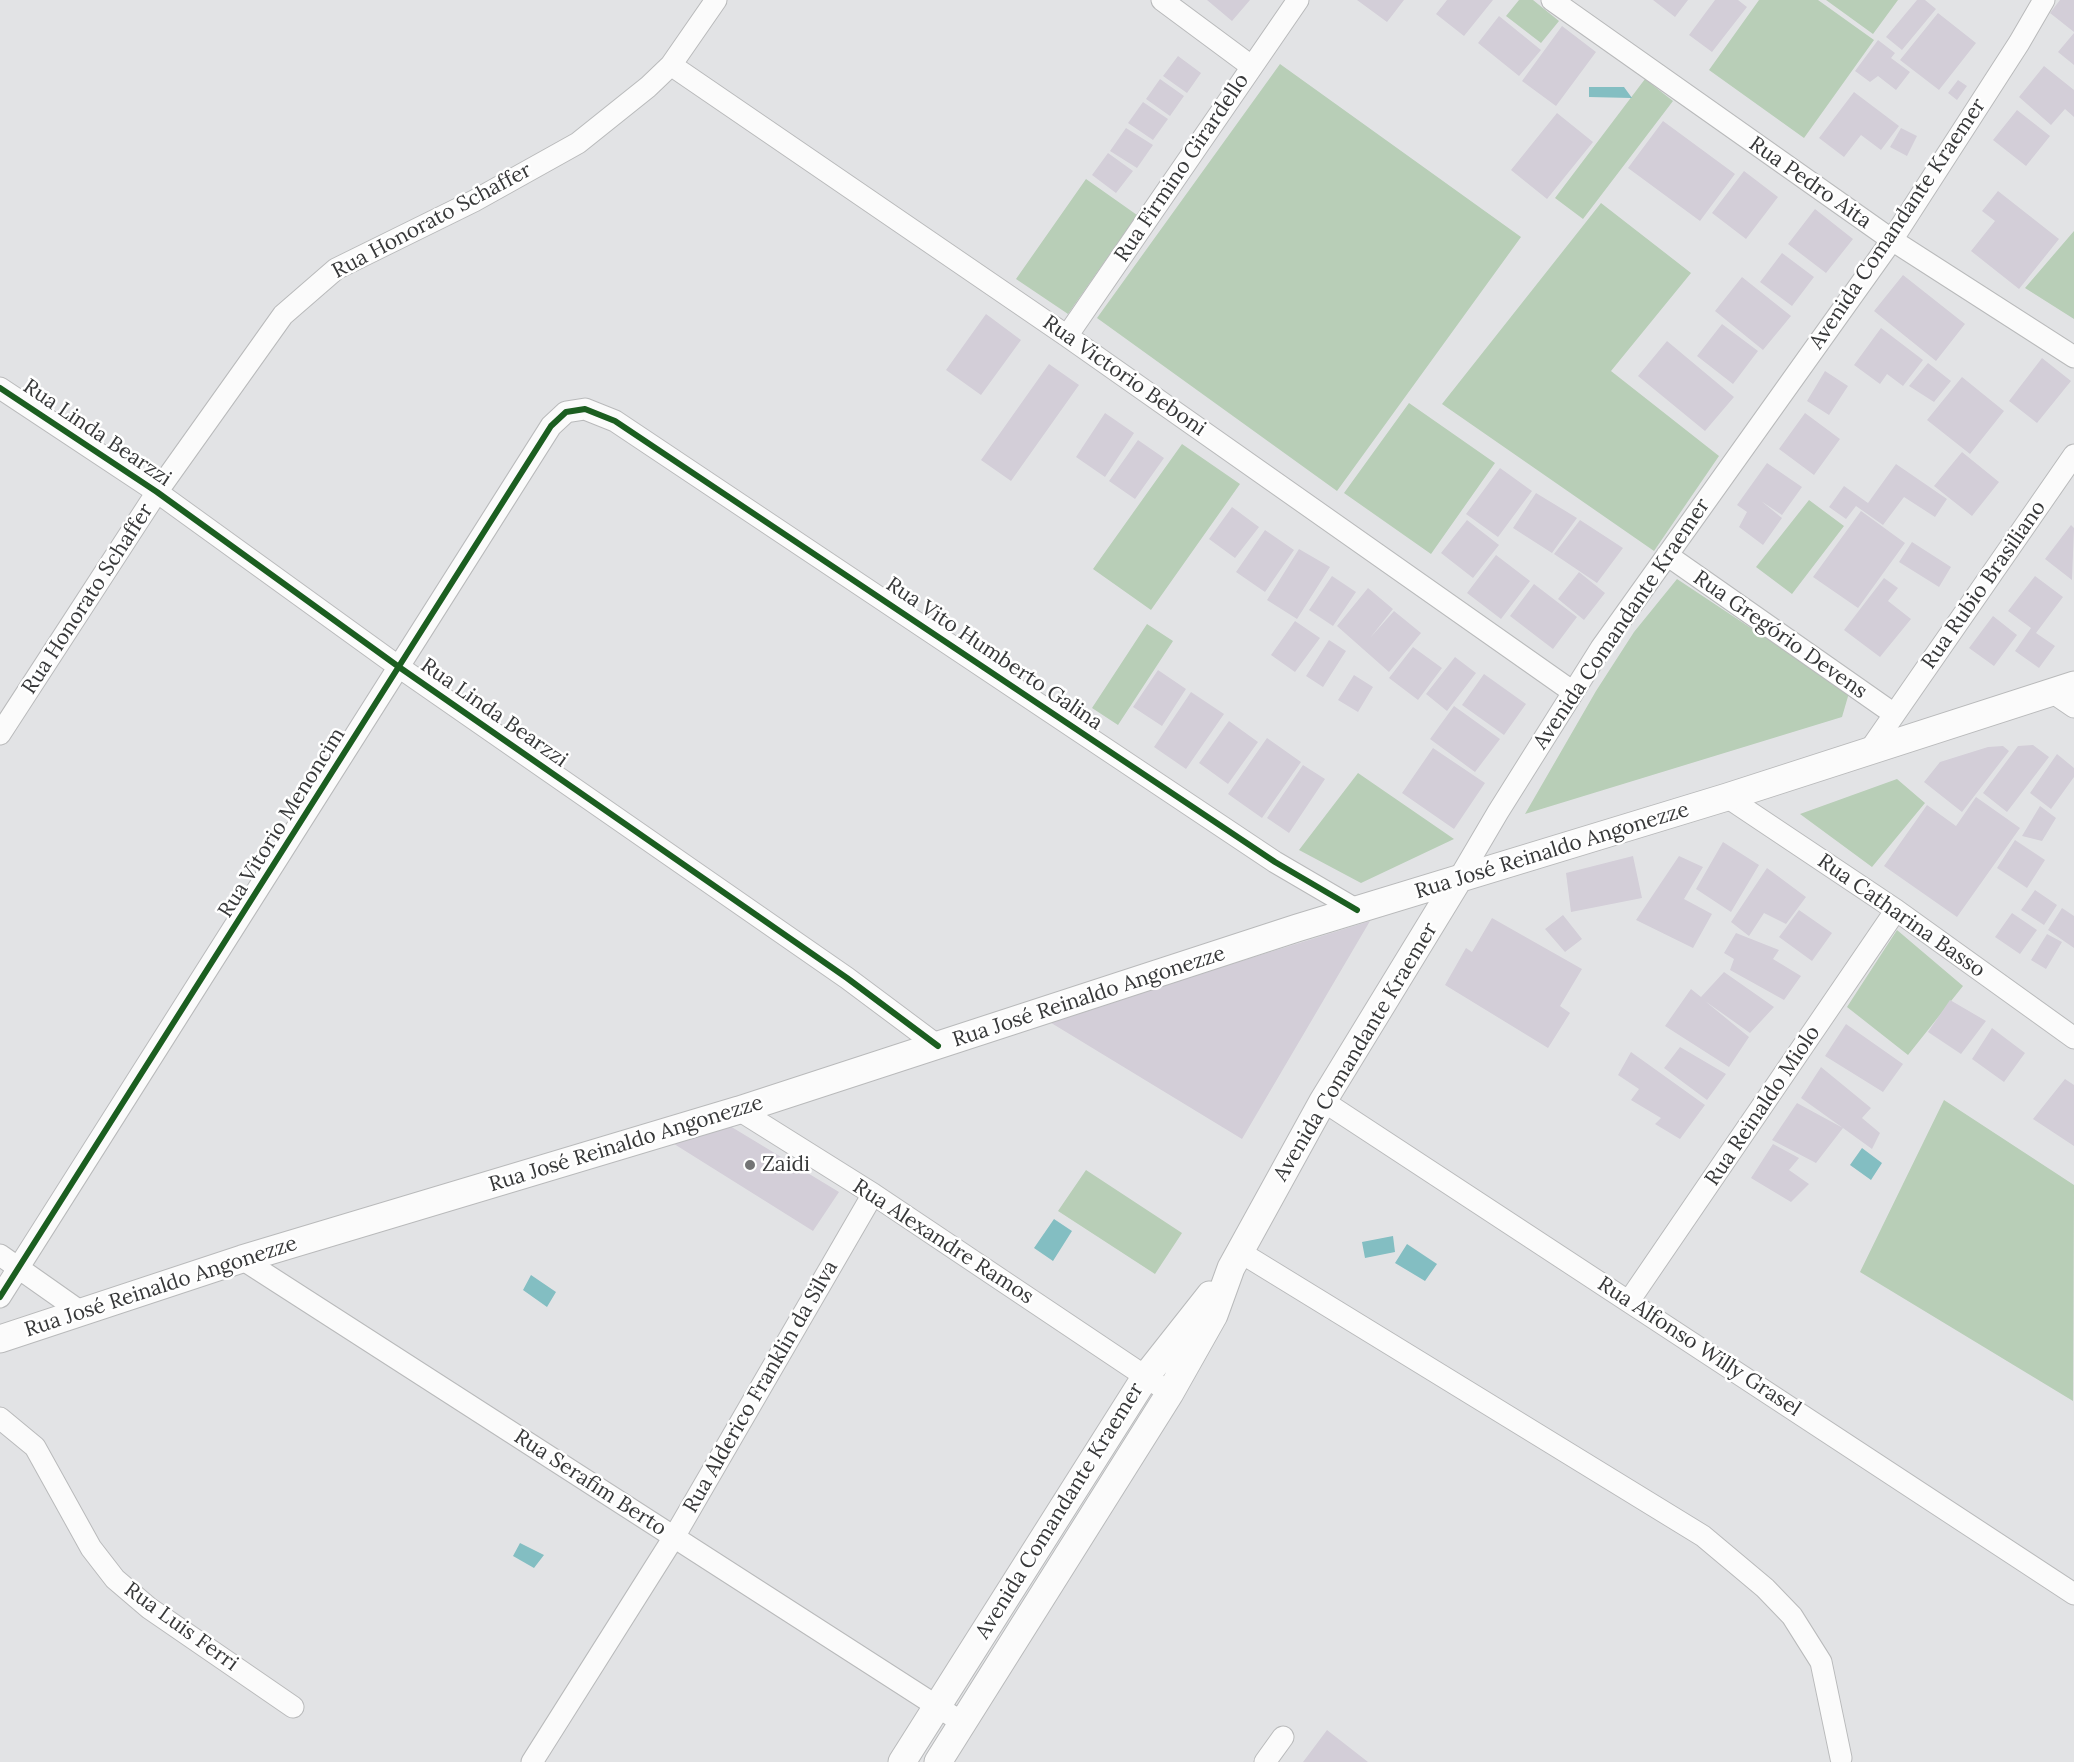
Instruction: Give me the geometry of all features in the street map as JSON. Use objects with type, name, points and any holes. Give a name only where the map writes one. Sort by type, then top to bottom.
[{"type":"main road","name":"Rua José Reinaldo Angonezze","points":[[0,1339],[242,1259],[739,1110],[1357,910],[1727,797],[2063,689]]},
{"type":"main road","name":"Avenida Comandante Kraemer","points":[[938,1762],[1170,1393],[1214,1316],[1235,1260],[1323,1101],[1458,880]]},
{"type":"main road","name":"Avenida Comandante Kraemer","points":[[902,1762],[1146,1376],[1235,1260]]},
{"type":"main road","points":[[1086,1474],[1109,1488]]},
{"type":"main road","points":[[1007,1593],[1034,1610]]},
{"type":"street","points":[[671,65],[716,0]]},
{"type":"street","points":[[1162,0],[1251,66]]},
{"type":"street","name":"Rua Firmino Girardello","points":[[1067,336],[1298,0]]},
{"type":"street","name":"Rua Pedro Aita","points":[[1552,0],[1892,240],[2074,357]]},
{"type":"street","name":"Avenida Comandante Kraemer","points":[[1458,880],[1573,692],[1667,555],[1892,240],[2019,43],[2044,0]]},
{"type":"street","name":"Rua Victorio Beboni","points":[[671,65],[1067,336],[1573,692]]},
{"type":"street","name":"Rua Honorato Schaffer","points":[[0,734],[157,492],[284,315],[336,269],[474,201],[578,143],[648,87],[671,65]]},
{"type":"street","name":"Rua Linda Bearzzi","points":[[0,388],[157,492],[399,667],[847,978],[938,1046]]},
{"type":"street","name":"Rua Vitorio Menoncim","points":[[0,1297],[550,426],[566,412],[585,409],[615,421]]},
{"type":"street","name":"Rua Vito Humberto Galina","points":[[615,421],[1266,856],[1357,910]]},
{"type":"street","name":"Rua Rubio Brasiliano","points":[[1869,751],[2074,455]]},
{"type":"street","name":"Rua Gregório Devens","points":[[1667,555],[1894,714]]},
{"type":"street","points":[[2063,689],[2074,707]]},
{"type":"street","name":"Rua Catharina Basso","points":[[1727,797],[1896,910],[2074,1038]]},
{"type":"street","name":"Rua Reinaldo Miolo","points":[[1629,1301],[1896,910]]},
{"type":"street","name":"Rua Alfonso Willy Grasel","points":[[1323,1101],[2074,1594]]},
{"type":"street","name":"Rua Alexandre Ramos","points":[[739,1110],[873,1194],[1170,1393]]},
{"type":"street","name":"Rua Alderico Franklin da Silva","points":[[532,1762],[674,1537],[873,1194]]},
{"type":"street","points":[[0,1255],[81,1312]]},
{"type":"street","name":"Rua Serafim Berto","points":[[242,1259],[963,1723]]},
{"type":"street","points":[[1235,1260],[1703,1536],[1765,1588],[1792,1616],[1821,1662],[1841,1758]]},
{"type":"street","name":"Rua Luis Ferri","points":[[0,1418],[35,1447],[91,1548],[115,1579],[149,1608],[293,1707]]},
{"type":"street","points":[[1265,1762],[1283,1737]]},
{"type":"green space","points":[[1519,0],[1533,0],[1559,21],[1541,43],[1506,16]]},
{"type":"green space","points":[[1759,0],[1818,0],[1874,40],[1804,138],[1709,70]]},
{"type":"green space","points":[[1826,0],[1898,0],[1873,34]]},
{"type":"green space","points":[[1280,64],[1521,237],[1337,491],[1097,318]]},
{"type":"green space","points":[[1645,79],[1673,101],[1583,219],[1555,198]]},
{"type":"green space","points":[[1086,179],[1137,215],[1068,314],[1016,279]]},
{"type":"green space","points":[[1601,203],[1691,273],[1611,371],[1719,456],[1654,551],[1442,404]]},
{"type":"green space","points":[[2074,231],[2074,319],[2025,288]]},
{"type":"green space","points":[[1409,403],[1495,463],[1431,554],[1344,493]]},
{"type":"green space","points":[[1182,444],[1240,484],[1151,610],[1093,569]]},
{"type":"green space","points":[[1809,500],[1844,526],[1792,594],[1756,567]]},
{"type":"green space","points":[[1677,579],[1849,693],[1842,717],[1525,814],[1596,691],[1634,632]]},
{"type":"green space","points":[[1147,624],[1173,641],[1118,725],[1092,708]]},
{"type":"green space","points":[[1358,773],[1454,839],[1361,883],[1299,850]]},
{"type":"green space","points":[[1897,779],[1925,803],[1872,867],[1800,814]]},
{"type":"green space","points":[[1897,930],[1963,986],[1908,1055],[1847,1007]]},
{"type":"green space","points":[[1944,1100],[2074,1185],[2073,1401],[1860,1272]]},
{"type":"green space","points":[[1086,1170],[1182,1233],[1155,1274],[1058,1211]]},
{"type":"water","points":[[1589,87],[1624,87],[1632,98],[1589,97]]},
{"type":"water","points":[[1862,1148],[1882,1163],[1871,1180],[1850,1165]]},
{"type":"water","points":[[1054,1219],[1072,1231],[1053,1261],[1034,1248]]},
{"type":"water","points":[[1393,1236],[1395,1252],[1365,1258],[1362,1242]]},
{"type":"water","points":[[1407,1244],[1437,1264],[1425,1281],[1395,1263]]},
{"type":"water","points":[[531,1275],[556,1292],[547,1307],[523,1290]]},
{"type":"water","points":[[520,1543],[544,1555],[534,1568],[513,1556]]},
{"type":"building","points":[[1207,0],[1250,0],[1232,21]]},
{"type":"building","points":[[1357,0],[1404,0],[1387,22]]},
{"type":"building","points":[[1447,0],[1493,0],[1464,36],[1436,14]]},
{"type":"building","points":[[1653,0],[1688,0],[1675,17]]},
{"type":"building","points":[[1715,0],[1738,0],[1747,7],[1712,52],[1689,35]]},
{"type":"building","points":[[1917,0],[1925,0],[1936,9],[1902,50],[1886,37]]},
{"type":"building","points":[[2060,0],[2074,0],[2074,32],[2050,13]]},
{"type":"building","points":[[1938,13],[1976,43],[1939,90],[1900,60]]},
{"type":"building","points":[[1499,16],[1541,50],[1519,76],[1478,43]]},
{"type":"building","points":[[1562,26],[1596,52],[1556,106],[1522,81]]},
{"type":"building","points":[[2074,33],[2074,65],[2058,52]]},
{"type":"building","points":[[1878,40],[1895,53],[1891,58],[1910,72],[1896,90],[1878,76],[1870,82],[1855,71]]},
{"type":"building","points":[[1178,56],[1201,73],[1187,93],[1163,76]]},
{"type":"building","points":[[2044,66],[2074,90],[2074,117],[2065,109],[2051,125],[2019,97]]},
{"type":"building","points":[[1160,79],[1184,96],[1170,116],[1146,99]]},
{"type":"building","points":[[1958,80],[1967,86],[1957,100],[1948,93]]},
{"type":"building","points":[[1854,92],[1899,126],[1881,150],[1861,135],[1844,157],[1819,138]]},
{"type":"building","points":[[1143,102],[1168,119],[1153,140],[1128,123]]},
{"type":"building","points":[[2017,110],[2050,136],[2026,166],[1993,140]]},
{"type":"building","points":[[1557,113],[1593,142],[1547,199],[1511,170]]},
{"type":"building","points":[[1663,121],[1735,174],[1700,221],[1628,168]]},
{"type":"building","points":[[1126,128],[1153,145],[1137,168],[1110,151]]},
{"type":"building","points":[[1901,128],[1917,136],[1907,156],[1890,147]]},
{"type":"building","points":[[1108,153],[1133,171],[1116,193],[1092,175]]},
{"type":"building","points":[[1744,171],[1778,197],[1746,239],[1712,213]]},
{"type":"building","points":[[1998,191],[2059,239],[2019,289],[1971,251],[1995,221],[1982,211]]},
{"type":"building","points":[[1815,209],[1853,239],[1826,273],[1788,244]]},
{"type":"building","points":[[1782,253],[1814,277],[1792,306],[1760,282]]},
{"type":"building","points":[[1903,275],[1965,324],[1936,361],[1874,311]]},
{"type":"building","points":[[1742,277],[1791,316],[1763,350],[1715,311]]},
{"type":"building","points":[[986,314],[1021,340],[981,395],[946,370]]},
{"type":"building","points":[[1722,324],[1758,351],[1733,384],[1697,356]]},
{"type":"building","points":[[1881,328],[1923,360],[1903,386],[1887,374],[1880,384],[1854,365]]},
{"type":"building","points":[[1667,341],[1734,397],[1705,431],[1638,376]]},
{"type":"building","points":[[2042,358],[2071,381],[2037,423],[2009,401]]},
{"type":"building","points":[[1928,363],[1951,381],[1934,402],[1909,386]]},
{"type":"building","points":[[1049,364],[1079,385],[1011,481],[981,460]]},
{"type":"building","points":[[1825,371],[1848,386],[1829,415],[1807,401]]},
{"type":"building","points":[[1962,377],[2004,411],[1970,454],[1927,420]]},
{"type":"building","points":[[1105,413],[1134,433],[1105,477],[1076,457]]},
{"type":"building","points":[[1805,413],[1840,439],[1814,475],[1779,449]]},
{"type":"building","points":[[1138,440],[1164,458],[1135,499],[1109,481]]},
{"type":"building","points":[[1962,452],[1999,482],[1972,516],[1934,486]]},
{"type":"building","points":[[1767,463],[1802,487],[1782,515],[1761,501],[1782,518],[1763,545],[1739,527],[1747,512],[1737,505]]},
{"type":"building","points":[[1896,464],[1947,499],[1935,517],[1904,497],[1883,525],[1856,506],[1846,519],[1829,507],[1844,486],[1868,503]]},
{"type":"building","points":[[1500,468],[1532,491],[1498,537],[1466,514]]},
{"type":"building","points":[[1536,493],[1577,518],[1552,553],[1513,528]]},
{"type":"building","points":[[1232,507],[1259,527],[1235,558],[1209,539]]},
{"type":"building","points":[[1861,511],[1905,543],[1858,608],[1813,577]]},
{"type":"building","points":[[1467,520],[1499,545],[1473,578],[1441,553]]},
{"type":"building","points":[[1580,520],[1623,548],[1597,583],[1554,554]]},
{"type":"building","points":[[2071,525],[2074,528],[2072,580],[2045,559]]},
{"type":"building","points":[[1265,530],[1294,550],[1265,592],[1236,572]]},
{"type":"building","points":[[1912,542],[1951,567],[1939,587],[1899,562]]},
{"type":"building","points":[[1299,549],[1330,567],[1297,619],[1267,600]]},
{"type":"building","points":[[1496,555],[1530,581],[1501,619],[1467,593]]},
{"type":"building","points":[[1579,572],[1605,593],[1584,620],[1558,599]]},
{"type":"building","points":[[1332,576],[1356,592],[1333,626],[1309,610]]},
{"type":"building","points":[[2035,576],[2063,597],[2036,633],[2055,646],[2039,668],[2015,651],[2031,628],[2008,611]]},
{"type":"building","points":[[1884,578],[1898,588],[1888,601],[1911,619],[1880,657],[1844,630]]},
{"type":"building","points":[[1534,584],[1577,617],[1553,649],[1510,616]]},
{"type":"building","points":[[1368,588],[1393,609],[1370,638],[1394,611],[1421,633],[1389,672],[1337,626]]},
{"type":"building","points":[[1993,616],[2017,635],[1994,666],[1969,648]]},
{"type":"building","points":[[1295,621],[1320,638],[1295,672],[1271,655]]},
{"type":"building","points":[[1329,640],[1346,651],[1323,687],[1306,676]]},
{"type":"building","points":[[1413,647],[1442,668],[1418,700],[1389,678]]},
{"type":"building","points":[[1455,657],[1476,673],[1447,711],[1426,694]]},
{"type":"building","points":[[1158,670],[1186,689],[1162,726],[1133,707]]},
{"type":"building","points":[[1484,674],[1526,704],[1504,735],[1462,705]]},
{"type":"building","points":[[1354,675],[1373,687],[1358,712],[1338,700]]},
{"type":"building","points":[[1191,692],[1224,714],[1186,769],[1154,747]]},
{"type":"building","points":[[1454,706],[1500,739],[1475,772],[1430,739]]},
{"type":"building","points":[[1229,721],[1258,742],[1228,784],[1199,763]]},
{"type":"building","points":[[1267,738],[1301,762],[1262,818],[1228,794]]},
{"type":"building","points":[[2033,745],[2049,757],[2007,812],[1983,793],[2018,746]]},
{"type":"building","points":[[2003,746],[2009,751],[1962,812],[1924,782],[1940,762],[1988,747]]},
{"type":"building","points":[[1433,748],[1485,783],[1454,829],[1402,793]]},
{"type":"building","points":[[2057,754],[2074,768],[2074,777],[2051,809],[2030,793]]},
{"type":"building","points":[[1303,765],[1325,779],[1289,833],[1267,818]]},
{"type":"building","points":[[1976,797],[2020,828],[1957,917],[1884,866],[1927,805],[1956,826]]},
{"type":"building","points":[[2040,806],[2056,818],[2042,841],[2022,836]]},
{"type":"building","points":[[2015,840],[2045,860],[2027,888],[1997,868]]},
{"type":"building","points":[[1723,842],[1759,865],[1731,912],[1696,889]]},
{"type":"building","points":[[1633,856],[1642,898],[1571,912],[1566,873]]},
{"type":"building","points":[[1679,856],[1703,867],[1684,899],[1712,914],[1693,948],[1636,920]]},
{"type":"building","points":[[1767,868],[1806,897],[1786,924],[1764,913],[1749,936],[1731,922]]},
{"type":"building","points":[[2035,890],[2057,905],[2044,925],[2021,910]]},
{"type":"building","points":[[2062,908],[2074,916],[2074,948],[2048,930]]},
{"type":"building","points":[[1799,910],[1832,933],[1812,961],[1779,937]]},
{"type":"building","points":[[2012,913],[2037,930],[2020,954],[1995,937]]},
{"type":"building","points":[[1563,915],[1582,939],[1565,952],[1545,929]]},
{"type":"building","points":[[1492,918],[1582,969],[1560,1006],[1570,1013],[1548,1048],[1445,985],[1466,948],[1472,952]]},
{"type":"building","points":[[1370,921],[1242,1139],[1048,1021]]},
{"type":"building","points":[[1736,933],[1779,950],[1773,959],[1801,976],[1784,1000],[1730,970],[1734,959],[1724,953]]},
{"type":"building","points":[[2047,934],[2062,942],[2046,969],[2031,960]]},
{"type":"building","points":[[1724,972],[1774,1007],[1750,1033],[1705,1001],[1749,1037],[1729,1067],[1665,1026],[1691,989],[1701,997]]},
{"type":"building","points":[[1950,1000],[1986,1021],[1961,1054],[1928,1032]]},
{"type":"building","points":[[1846,1024],[1903,1064],[1883,1092],[1825,1056]]},
{"type":"building","points":[[1992,1028],[2025,1053],[2004,1082],[1972,1059]]},
{"type":"building","points":[[1680,1047],[1726,1074],[1707,1100],[1664,1068]]},
{"type":"building","points":[[1631,1052],[1705,1105],[1680,1139],[1655,1124],[1661,1118],[1631,1100],[1639,1089],[1618,1075]]},
{"type":"building","points":[[1821,1067],[1871,1108],[1862,1118],[1880,1133],[1872,1149],[1801,1098]]},
{"type":"building","points":[[2065,1079],[2074,1085],[2074,1146],[2033,1119]]},
{"type":"building","points":[[1797,1103],[1843,1128],[1816,1163],[1772,1140]]},
{"type":"building","name":"Zaidi","points":[[725,1123],[839,1192],[813,1231],[663,1137]]},
{"type":"building","points":[[1773,1144],[1799,1158],[1789,1170],[1809,1184],[1791,1202],[1751,1178]]},
{"type":"building","points":[[1327,1730],[1368,1762],[1303,1762]]},
{"type":"cycle path","points":[[0,388],[157,492],[399,667],[847,978],[938,1046]]},
{"type":"cycle path","points":[[0,1297],[551,426],[566,412],[585,409],[615,421],[1275,862],[1357,910]]},
{"type":"place","name":"Zaidi","points":[[750,1165]]}]
